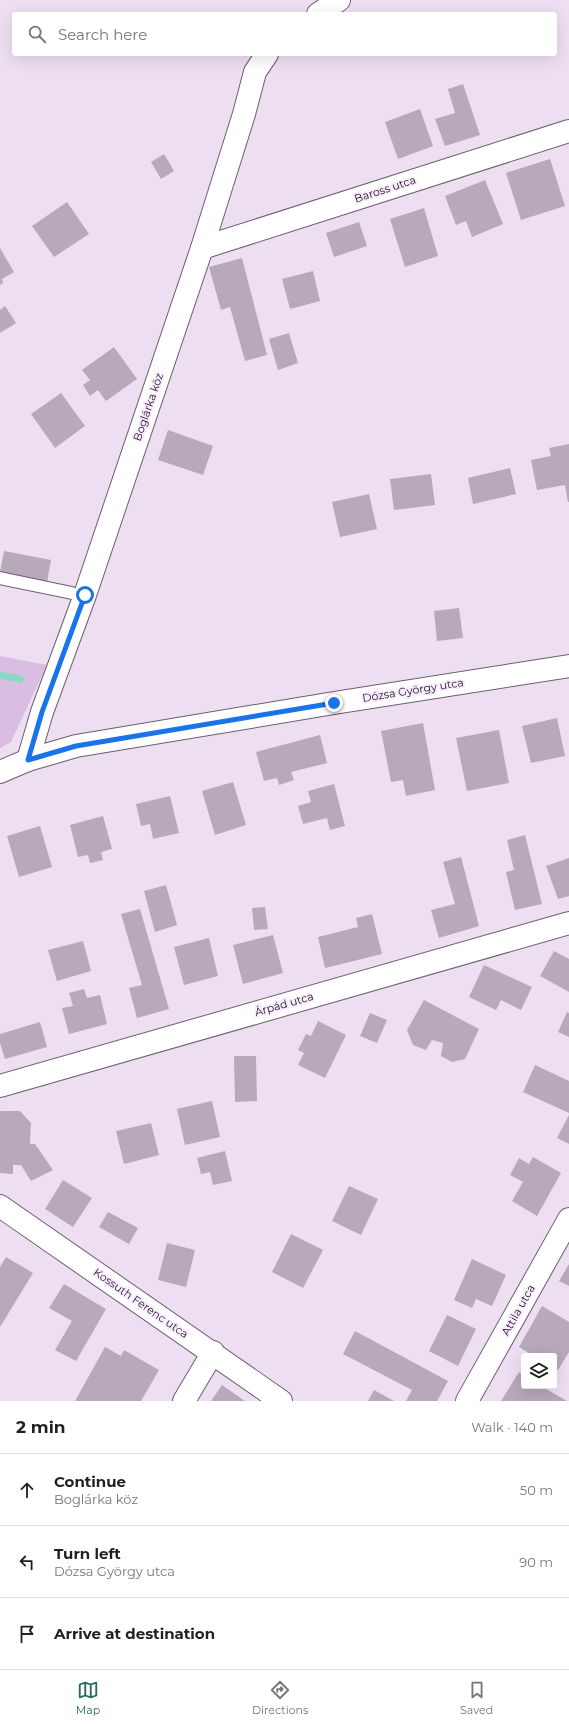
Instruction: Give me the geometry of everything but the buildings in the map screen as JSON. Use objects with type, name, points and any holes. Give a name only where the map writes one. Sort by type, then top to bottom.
[{"type":"street","points":[[321,12],[339,0]]},
{"type":"street","name":"Boglárka köz","points":[[28,760],[42,712],[85,595],[202,248],[244,114],[254,72],[266,56]]},
{"type":"street","name":"Baross utca","points":[[202,248],[569,131]]},
{"type":"street","name":"Dózsa György utca","points":[[0,772],[28,760],[76,746],[569,666]]},
{"type":"street","name":"Árpád utca","points":[[0,1086],[569,923]]},
{"type":"street","name":"Kossuth Ferenc utca","points":[[0,1206],[213,1352],[281,1401]]},
{"type":"street","name":"Attila utca","points":[[467,1401],[569,1220]]},
{"type":"street","points":[[184,1401],[213,1352]]},
{"type":"lane","points":[[0,578],[72,593]]},
{"type":"shaded area","points":[[0,656],[47,665],[11,742],[0,748]]},
{"type":"waterway","points":[[0,675],[20,679]]},
{"type":"route","points":[[85,595],[42,712],[28,760],[76,746],[334,703]]}]
